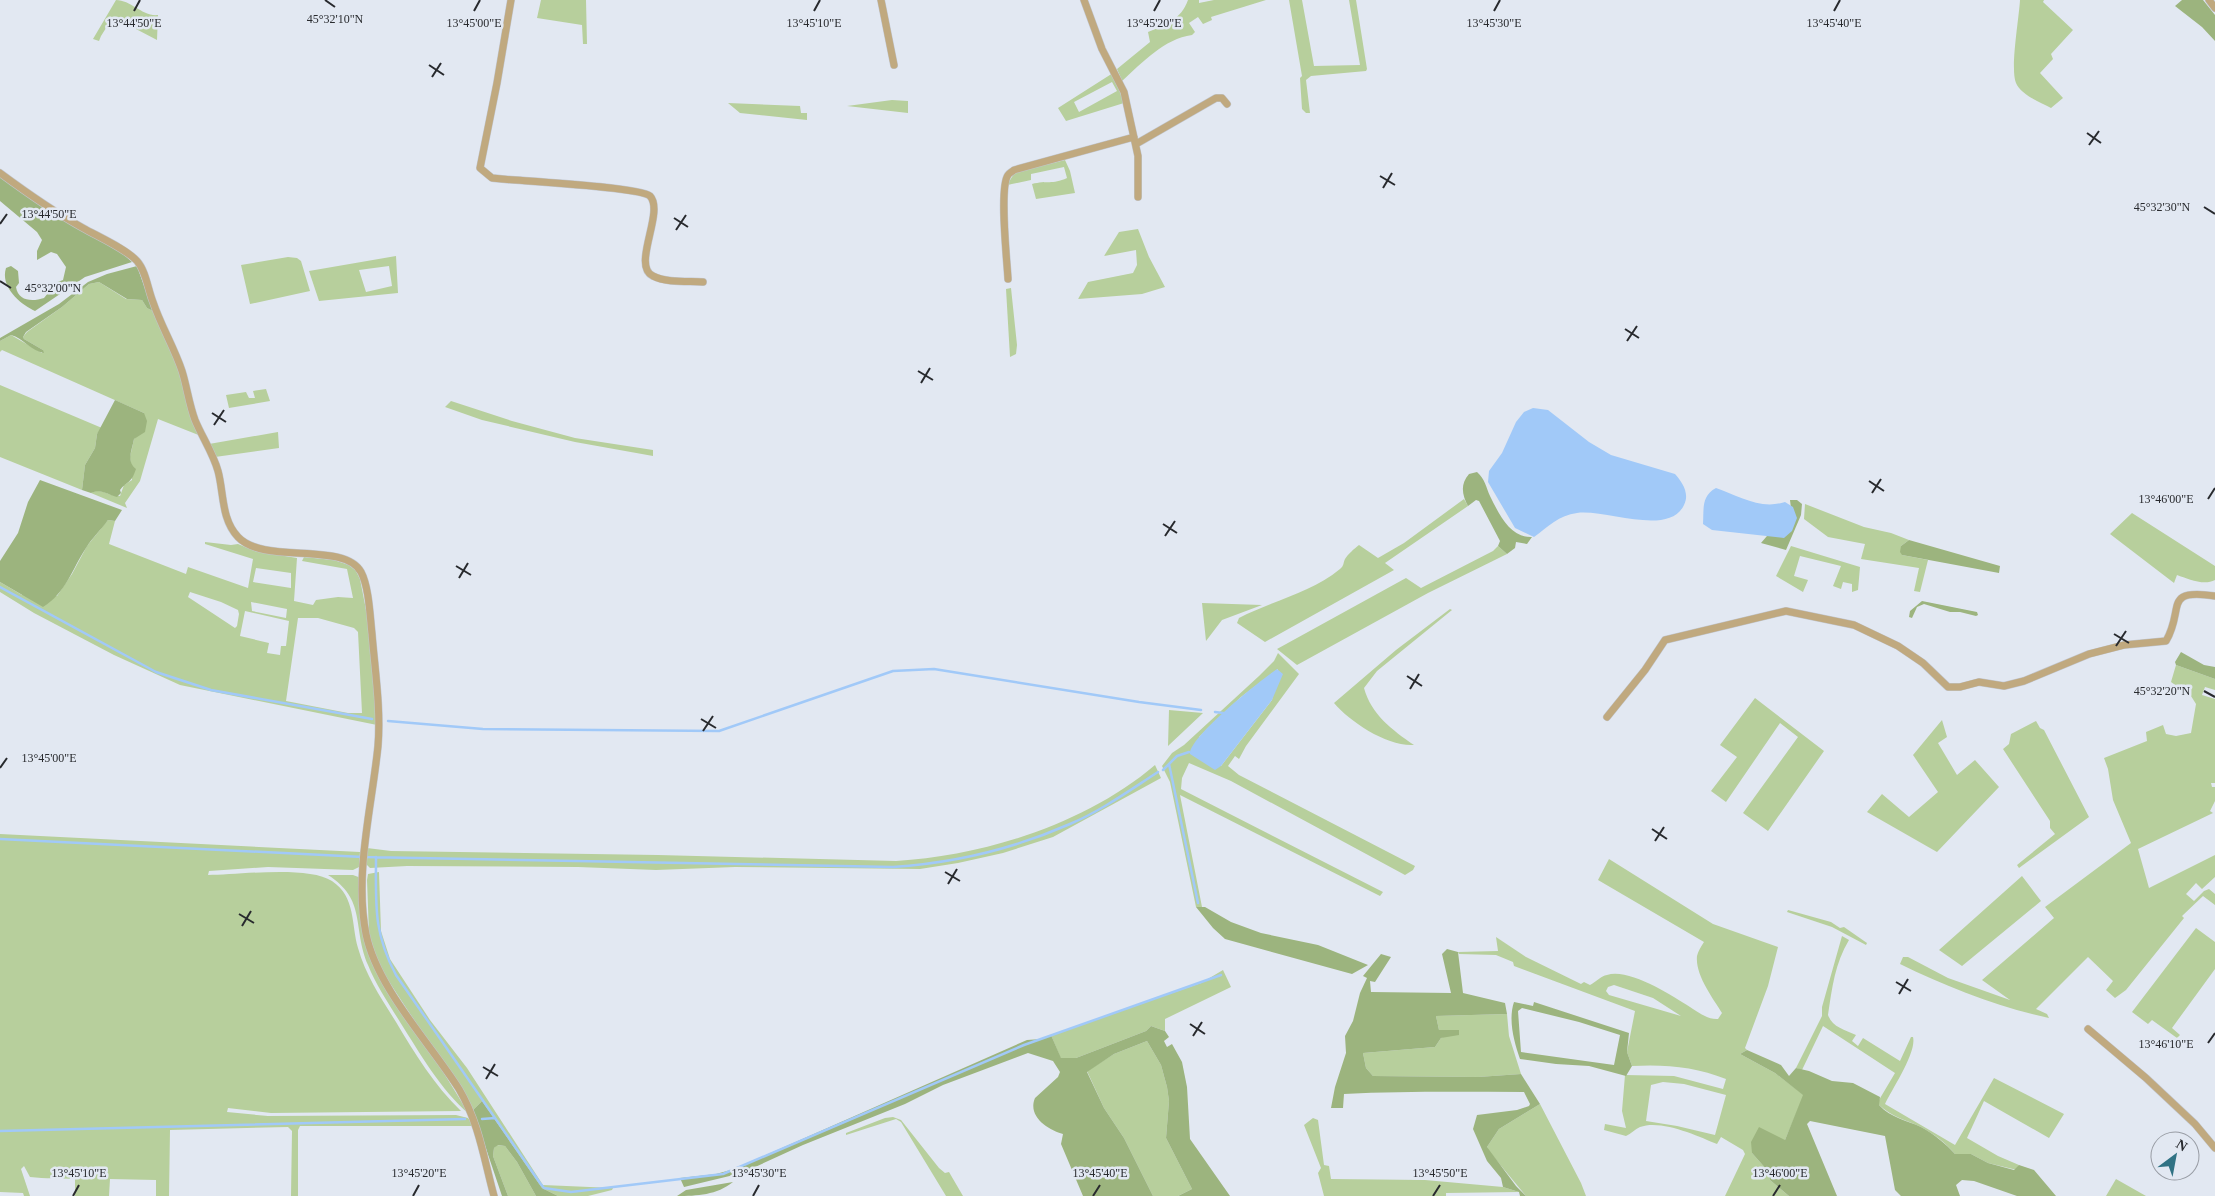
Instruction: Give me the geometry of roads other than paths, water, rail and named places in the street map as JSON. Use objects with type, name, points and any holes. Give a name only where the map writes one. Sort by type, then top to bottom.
[{"type":"street","points":[[511,0],[480,168],[492,178],[626,190],[648,194],[652,198],[653,209],[646,254],[648,272],[653,276],[666,279],[703,282]]},
{"type":"street","points":[[882,0],[894,65]]},
{"type":"street","points":[[1084,0],[1102,49],[1124,92],[1138,156],[1138,196]]},
{"type":"street","points":[[2208,0],[2215,8]]},
{"type":"street","points":[[1008,279],[1004,208],[1005,184],[1008,175],[1014,170],[1135,141],[1216,98],[1222,98],[1227,104]]},
{"type":"street","points":[[0,173],[26,193],[138,261],[153,303],[174,348],[194,417],[212,453],[224,508],[237,536],[250,545],[269,551],[325,555],[353,563],[361,570],[369,606],[380,718],[363,857],[366,934],[378,969],[458,1089],[471,1114],[480,1135],[494,1196]]},
{"type":"street","points":[[1607,717],[1645,670],[1664,640],[1786,611],[1854,624],[1911,655],[1948,686],[1960,687],[1979,682],[2004,686],[2089,654],[2124,645],[2166,641],[2173,629],[2178,602],[2193,592],[2215,596]]},
{"type":"street","points":[[2088,1029],[2146,1078],[2195,1124],[2215,1148]]},
{"type":"water","points":[[1533,408],[1548,410],[1589,442],[1611,455],[1675,474],[1683,484],[1686,492],[1684,505],[1676,514],[1665,519],[1651,521],[1589,513],[1571,514],[1559,519],[1534,537],[1515,528],[1488,482],[1489,471],[1502,453],[1516,422],[1524,412]]},
{"type":"water","points":[[1716,488],[1758,503],[1776,504],[1785,502],[1793,507],[1797,518],[1792,531],[1784,538],[1712,530],[1703,524],[1704,508],[1708,495]]},
{"type":"water","points":[[1277,669],[1283,674],[1272,700],[1221,766],[1215,770],[1190,754],[1201,735],[1213,723],[1242,696]]},
{"type":"waterway","points":[[0,587],[156,672],[211,690],[372,719]]},
{"type":"waterway","points":[[388,721],[483,729],[719,731],[893,671],[934,669],[1139,702],[1201,710]]},
{"type":"waterway","points":[[1215,712],[1223,713]]},
{"type":"waterway","points":[[1163,770],[1177,756],[1189,752]]},
{"type":"waterway","points":[[1169,764],[1198,903]]},
{"type":"waterway","points":[[0,839],[363,857],[893,867],[961,858],[1027,841],[1093,813],[1158,772]]},
{"type":"waterway","points":[[376,857],[377,918],[383,945],[396,975],[544,1188],[571,1192],[723,1174],[1024,1045],[1221,975]]},
{"type":"waterway","points":[[482,1119],[495,1118]]},
{"type":"waterway","points":[[0,1131],[465,1119]]}]
